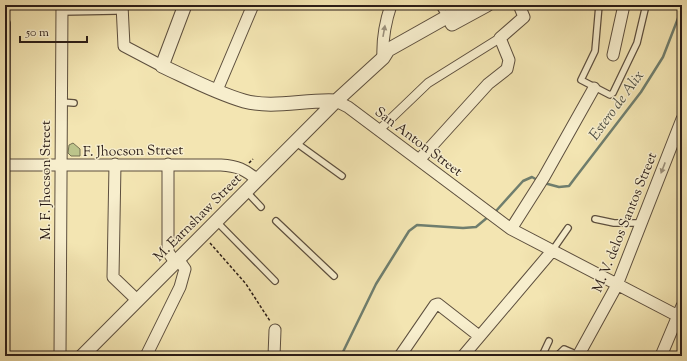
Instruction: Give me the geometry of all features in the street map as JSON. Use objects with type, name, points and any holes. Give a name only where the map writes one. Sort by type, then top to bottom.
[{"type":"street","points":[[162,66],[185,5]]},
{"type":"street","points":[[217,90],[253,5]]},
{"type":"street","points":[[391,5],[385,24],[382,41],[383,58],[391,58],[477,6]]},
{"type":"street","points":[[379,130],[428,83],[500,38],[524,17],[519,5]]},
{"type":"street","points":[[614,55],[624,5]]},
{"type":"street","name":"M. Earnshaw Street","points":[[82,356],[336,101],[383,58],[388,50],[446,18],[477,6]]},
{"type":"street","name":"San Anton Street","points":[[119,8],[124,46],[162,66],[245,101],[281,104],[310,101],[336,101],[348,107],[512,229],[617,284],[680,311]]},
{"type":"street","name":"M. F. Jhocson Street","points":[[60,356],[61,102],[65,82],[62,9]]},
{"type":"street","points":[[419,160],[488,84],[507,69],[509,60],[500,38]]},
{"type":"street","points":[[512,229],[544,177],[594,88]]},
{"type":"street","name":"M. V. delos Santos Street","points":[[578,356],[617,284],[682,119]]},
{"type":"street","points":[[115,164],[113,277],[137,300]]},
{"type":"street","points":[[146,356],[180,287],[185,269],[168,252],[168,164]]},
{"type":"street","name":"F. Jhocson Street","points":[[5,165],[60,166],[168,164],[238,167],[244,169],[257,180]]},
{"type":"street","points":[[463,356],[552,251]]},
{"type":"street","points":[[400,356],[435,305],[438,304],[479,336]]},
{"type":"street","points":[[661,356],[680,311]]},
{"type":"street","points":[[274,356],[275,330]]},
{"type":"lane","points":[[439,5],[446,18]]},
{"type":"lane","points":[[598,5],[595,51],[581,80],[610,95],[613,94],[637,43],[646,5]]},
{"type":"lane","points":[[62,9],[119,8]]},
{"type":"lane","points":[[5,19],[7,23],[5,356]]},
{"type":"lane","points":[[61,102],[74,103]]},
{"type":"lane","points":[[295,142],[342,176]]},
{"type":"lane","points":[[246,191],[261,207]]},
{"type":"lane","points":[[595,219],[614,223],[641,223]]},
{"type":"lane","points":[[216,221],[275,281]]},
{"type":"lane","points":[[276,221],[334,276]]},
{"type":"lane","points":[[552,251],[568,228]]},
{"type":"lane","points":[[542,356],[549,341]]},
{"type":"lane","points":[[557,356],[564,349],[578,356]]},
{"type":"path","points":[[202,235],[246,284],[275,330]]},
{"type":"green space","points":[[73,143],[80,149],[80,156],[71,156],[68,153],[69,145]]},
{"type":"waterway","name":"Estero de Alix","points":[[544,183],[559,187],[569,186],[641,92],[663,57],[682,8]]},
{"type":"waterway","name":"Estero de Alix","points":[[496,211],[523,181],[532,177],[539,181]]},
{"type":"waterway","name":"Estero de Alix","points":[[341,356],[376,284],[409,231],[417,225],[463,228],[476,227],[488,217]]}]
